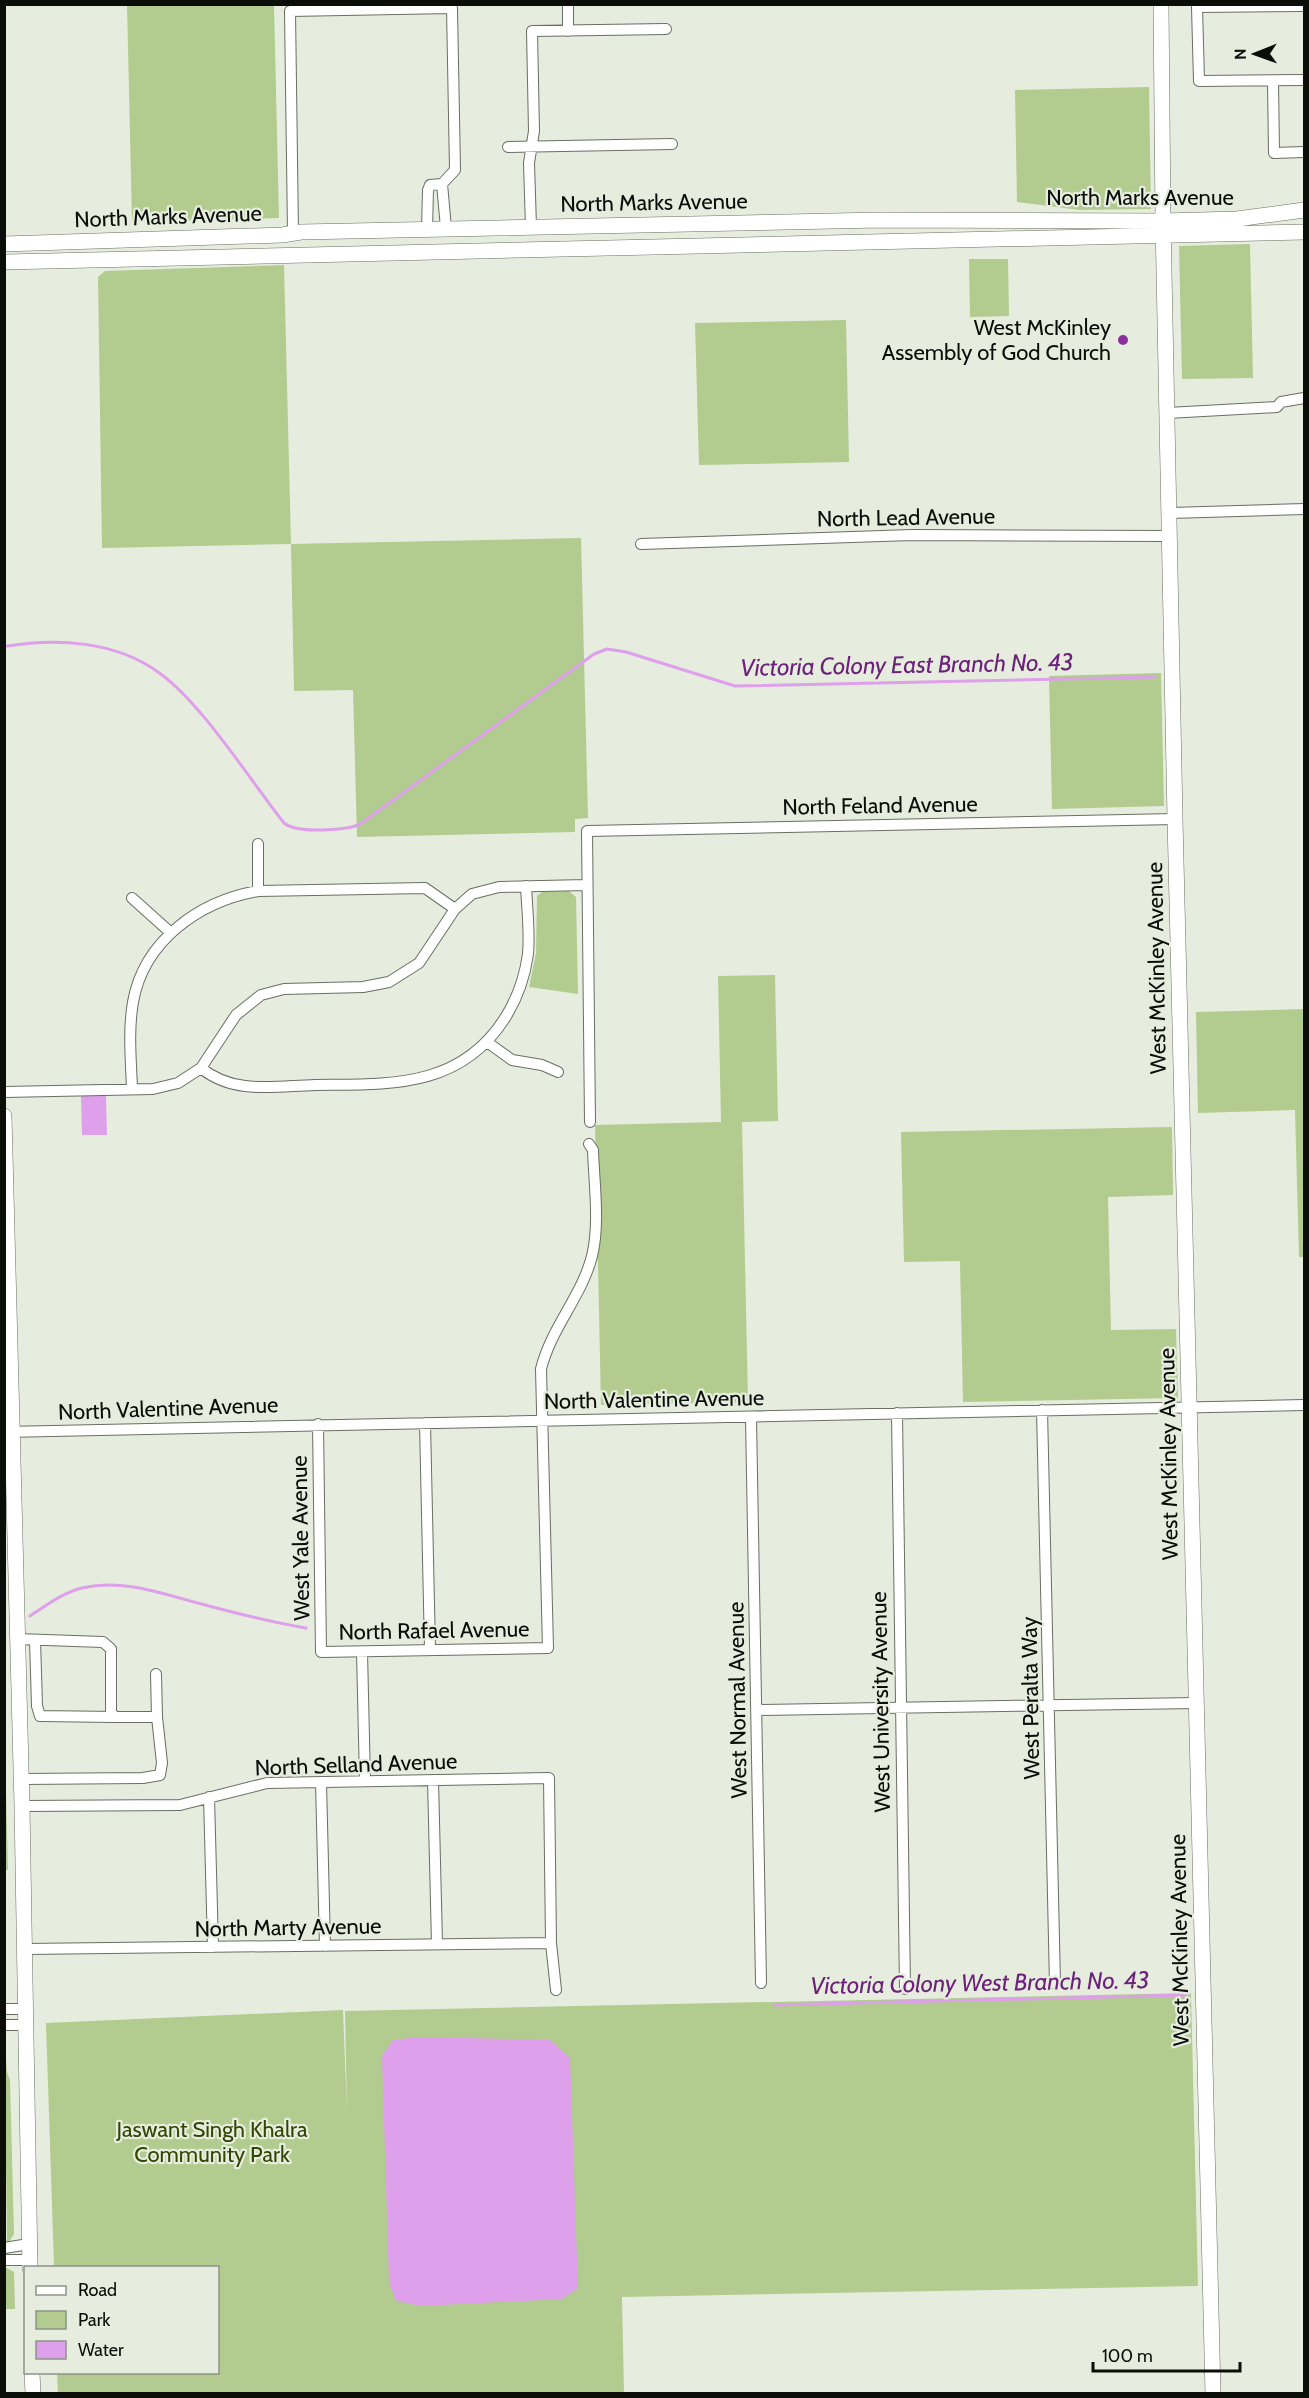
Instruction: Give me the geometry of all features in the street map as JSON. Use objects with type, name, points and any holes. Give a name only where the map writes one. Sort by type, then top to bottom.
[{"type":"main road","name":"West McKinley Avenue","points":[[1161,4],[1163,228],[1175,819],[1213,2394]]},
{"type":"main road","name":"North Marks Avenue","points":[[4,262],[756,244],[1163,228],[1305,210]]},
{"type":"main road","name":"North Marks Avenue","points":[[4,244],[446,228],[1015,219],[1163,228],[1305,232]]},
{"type":"main road","points":[[756,244],[834,232],[845,228],[851,221]]},
{"type":"main road","points":[[573,226],[573,248]]},
{"type":"main road","points":[[4,1116],[8,1432],[22,1806],[30,2264]]},
{"type":"main road","points":[[32,2374],[33,2394]]},
{"type":"street","points":[[568,4],[568,31]]},
{"type":"street","points":[[1305,6],[1197,7],[1199,81],[1305,80]]},
{"type":"street","points":[[293,233],[290,8],[452,8],[455,170],[442,184],[430,185],[427,229]]},
{"type":"street","points":[[531,226],[529,163],[534,131],[532,32],[666,29]]},
{"type":"street","points":[[1273,81],[1274,153],[1305,152]]},
{"type":"street","points":[[508,147],[672,144]]},
{"type":"street","points":[[442,184],[446,228]]},
{"type":"street","points":[[428,202],[445,202]]},
{"type":"street","points":[[1167,413],[1266,409],[1277,407],[1281,402],[1305,398]]},
{"type":"street","points":[[1170,513],[1305,509]]},
{"type":"street","name":"North Lead Avenue","points":[[641,544],[900,535],[1171,536]]},
{"type":"street","name":"North Feland Avenue","points":[[586,885],[586,832],[1175,819]]},
{"type":"street","points":[[258,844],[258,891]]},
{"type":"street","points":[[4,1092],[166,1087],[184,1080],[201,1068],[236,1015],[252,1000],[284,988],[363,987],[398,978],[419,963],[455,909],[472,894],[486,889],[586,885],[590,1122]]},
{"type":"street","points":[[201,1068],[219,1081],[246,1087],[390,1084],[440,1073],[465,1060],[487,1042],[508,1012],[525,970],[528,954],[526,886]]},
{"type":"street","points":[[132,1089],[130,1034],[134,999],[145,969],[171,933],[198,911],[218,901],[258,891],[425,888],[455,909]]},
{"type":"street","points":[[132,898],[171,933]]},
{"type":"street","points":[[487,1042],[512,1060],[542,1065],[558,1072]]},
{"type":"street","points":[[543,1421],[541,1369],[547,1345],[592,1257],[595,1224],[593,1150],[589,1144]]},
{"type":"street","name":"North Valentine Avenue","points":[[8,1432],[1305,1405]]},
{"type":"street","name":"West Peralta Way","points":[[1042,1410],[1055,1984]]},
{"type":"street","name":"West University Avenue","points":[[897,1413],[899,1707],[905,1989]]},
{"type":"street","name":"West Normal Avenue","points":[[751,1417],[761,1983]]},
{"type":"street","name":"North Rafael Avenue","points":[[321,1652],[548,1648],[543,1421]]},
{"type":"street","points":[[425,1423],[430,1649]]},
{"type":"street","name":"West Yale Avenue","points":[[318,1424],[321,1652]]},
{"type":"street","points":[[17,1639],[103,1642],[111,1649],[111,1712],[115,1717]]},
{"type":"street","points":[[35,1640],[37,1706],[40,1716],[157,1717]]},
{"type":"street","points":[[362,1652],[365,1781]]},
{"type":"street","points":[[21,1779],[143,1778],[160,1775],[162,1752],[157,1717],[156,1674]]},
{"type":"street","points":[[756,1710],[1196,1703]]},
{"type":"street","name":"North Selland Avenue","points":[[22,1806],[180,1805],[267,1783],[549,1778],[551,1942]]},
{"type":"street","points":[[433,1780],[437,1944]]},
{"type":"street","points":[[321,1782],[325,1946]]},
{"type":"street","points":[[209,1797],[213,1947]]},
{"type":"street","points":[[551,1942],[556,1990]]},
{"type":"street","name":"North Marty Avenue","points":[[25,1950],[551,1942]]},
{"type":"street","points":[[4,2009],[25,2008]]},
{"type":"street","points":[[4,2025],[25,2025]]},
{"type":"street","points":[[4,2248],[29,2244]]},
{"type":"street","points":[[4,2260],[30,2264]]},
{"type":"green space","points":[[127,5],[274,5],[279,218],[132,222]]},
{"type":"green space","points":[[1149,87],[1151,209],[1080,210],[1017,202],[1015,90]]},
{"type":"green space","points":[[1250,244],[1253,378],[1182,379],[1179,246]]},
{"type":"green space","points":[[969,259],[1008,259],[1009,316],[970,317]]},
{"type":"green space","points":[[284,265],[291,544],[102,548],[98,277],[105,271]]},
{"type":"green space","points":[[846,320],[849,462],[699,465],[695,323]]},
{"type":"green space","points":[[581,538],[588,818],[575,819],[575,832],[357,837],[353,690],[294,691],[291,544]]},
{"type":"green space","points":[[1161,673],[1164,806],[1052,809],[1049,676]]},
{"type":"green space","points":[[569,891],[576,897],[578,994],[529,987],[536,953],[537,896],[542,892]]},
{"type":"green space","points":[[775,975],[778,1121],[742,1122],[748,1402],[601,1405],[595,1125],[721,1122],[718,976]]},
{"type":"green space","points":[[1304,1009],[1304,1257],[1299,1257],[1295,1110],[1198,1113],[1196,1012]]},
{"type":"green space","points":[[1172,1127],[1173,1195],[1108,1197],[1111,1330],[1176,1329],[1178,1398],[963,1402],[960,1261],[904,1262],[901,1132]]},
{"type":"green space","points":[[4,1710],[8,1870],[4,1870]]},
{"type":"green space","name":"Jaswant Singh Khalra Community Park","points":[[1191,1993],[1198,2286],[622,2297],[624,2393],[58,2393],[57,2374],[219,2374],[219,2266],[54,2266],[46,2023],[343,2010],[347,2112],[345,2011]]},
{"type":"green space","points":[[4,2032],[7,2072],[10,2080],[14,2234],[9,2242],[5,2243],[7,2239]]},
{"type":"green space","points":[[5,2267],[14,2272],[15,2309],[5,2309]]},
{"type":"water","points":[[81,1096],[106,1096],[107,1135],[82,1135]]},
{"type":"water","points":[[417,2037],[550,2040],[570,2058],[578,2288],[562,2299],[421,2306],[396,2301],[389,2282],[382,2056],[393,2040]]},
{"type":"waterway","name":"Victoria Colony East Branch No. 43","points":[[7,646],[46,642],[85,644],[123,654],[158,672],[174,685],[208,722],[284,823],[309,830],[359,825],[594,654],[607,649],[626,652],[735,686],[1155,677]]},
{"type":"waterway","name":"Victoria Colony West Branch No. 43","points":[[30,1616],[75,1590],[111,1585],[153,1591],[306,1628]]},
{"type":"waterway","name":"Victoria Colony West Branch No. 43","points":[[775,2005],[1187,1995]]},
{"type":"place","name":"West McKinley Assembly of God Church","points":[[1123,340]]}]
